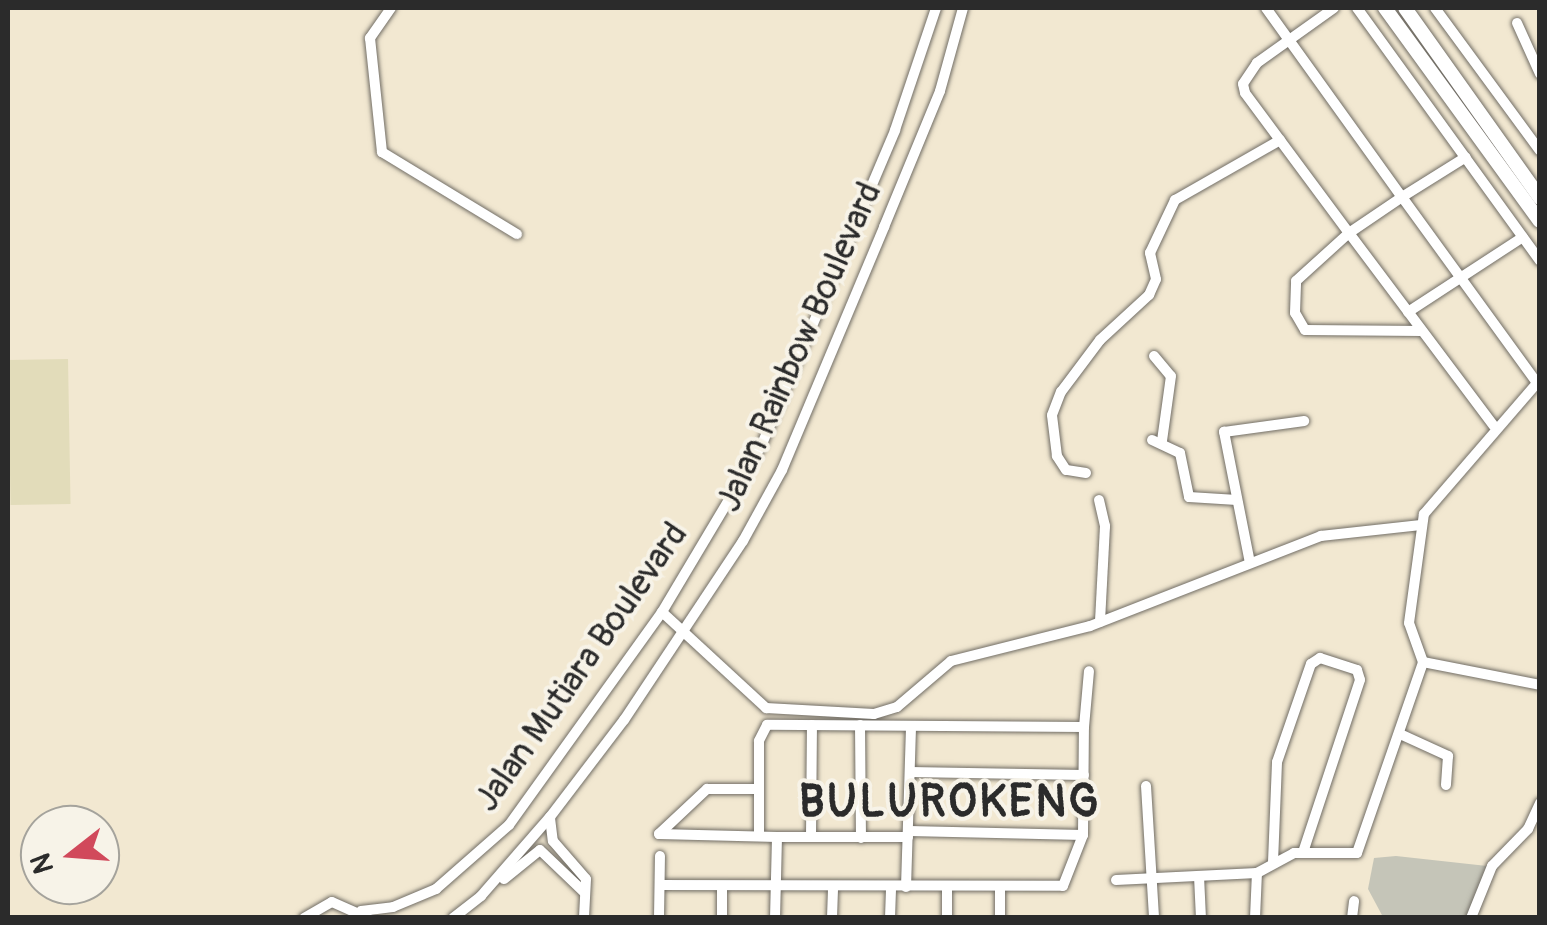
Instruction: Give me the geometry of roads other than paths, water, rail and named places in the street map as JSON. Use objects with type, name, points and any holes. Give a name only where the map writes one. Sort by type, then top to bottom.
[{"type":"highway","points":[[1385,8],[1540,221]]},
{"type":"highway","points":[[1405,8],[1540,198]]},
{"type":"street","points":[[391,8],[370,38],[382,152],[517,234]]},
{"type":"street","name":"Jalan Rainbow Boulevard","points":[[762,444],[895,130],[936,8]]},
{"type":"street","name":"Jalan Rainbow Boulevard","points":[[453,918],[480,896],[550,818],[684,630],[782,470],[940,90],[963,8]]},
{"type":"street","points":[[1116,880],[1256,873],[1273,862],[1303,852],[1360,851],[1423,662],[1408,623],[1420,525],[1494,426],[1538,382],[1266,8]]},
{"type":"street","points":[[1334,8],[1257,63],[1243,84],[1280,140],[1494,426]]},
{"type":"street","points":[[1357,8],[1540,260]]},
{"type":"street","points":[[1435,8],[1540,151]]},
{"type":"street","points":[[1517,22],[1540,74]]},
{"type":"street","points":[[1528,134],[1540,126]]},
{"type":"street","points":[[1086,472],[1066,470],[1057,456],[1052,415],[1061,392],[1100,340],[1149,295],[1156,279],[1150,253],[1175,200],[1280,140]]},
{"type":"street","points":[[1422,331],[1300,327],[1296,281],[1349,233],[1466,157]]},
{"type":"street","points":[[1408,312],[1523,237]]},
{"type":"street","points":[[1154,356],[1170,376],[1157,440],[1180,453],[1188,497],[1237,500]]},
{"type":"street","points":[[1250,563],[1226,430],[1304,421]]},
{"type":"street","name":"Jalan Mutiara Boulevard","points":[[304,918],[332,902],[365,914],[393,907],[436,888],[509,825],[662,612],[762,444]]},
{"type":"street","points":[[1099,500],[1105,526],[1100,622]]},
{"type":"street","points":[[662,612],[766,708],[874,714],[897,707],[951,660],[1100,622],[1321,536],[1420,525]]},
{"type":"street","points":[[1273,862],[1278,762],[1311,664],[1320,658],[1357,670],[1360,680],[1303,852]]},
{"type":"street","points":[[1423,662],[1540,684]]},
{"type":"street","points":[[660,885],[1000,889],[1066,884],[1083,835],[1084,727],[1090,671]]},
{"type":"street","points":[[812,725],[812,836]]},
{"type":"street","points":[[860,725],[861,838]]},
{"type":"street","points":[[906,887],[910,753],[917,726]]},
{"type":"street","points":[[759,836],[762,728],[1084,727]]},
{"type":"street","points":[[1400,734],[1448,756],[1446,785]]},
{"type":"street","points":[[910,772],[1084,775]]},
{"type":"street","points":[[1146,786],[1154,918]]},
{"type":"street","points":[[759,789],[707,789],[659,834],[861,838],[908,834],[1083,835]]},
{"type":"street","points":[[1471,918],[1492,866],[1528,829],[1540,803]]},
{"type":"street","name":"Jalan Mutiara Boulevard","points":[[550,818],[552,841],[583,874],[584,918]]},
{"type":"street","points":[[774,918],[777,837]]},
{"type":"street","name":"Jalan Mutiara Boulevard","points":[[480,896],[540,850],[584,892]]},
{"type":"street","points":[[660,856],[660,918]]},
{"type":"street","points":[[1254,918],[1256,873]]},
{"type":"street","points":[[1198,876],[1201,918]]},
{"type":"street","points":[[722,886],[722,918]]},
{"type":"street","points":[[832,918],[833,886]]},
{"type":"street","points":[[890,888],[890,918]]},
{"type":"street","points":[[947,918],[948,889]]},
{"type":"street","points":[[1000,889],[1000,918]]},
{"type":"street","points":[[1352,918],[1354,901]]},
{"type":"district","name":"BULUROKENG","points":[[950,803]]}]
